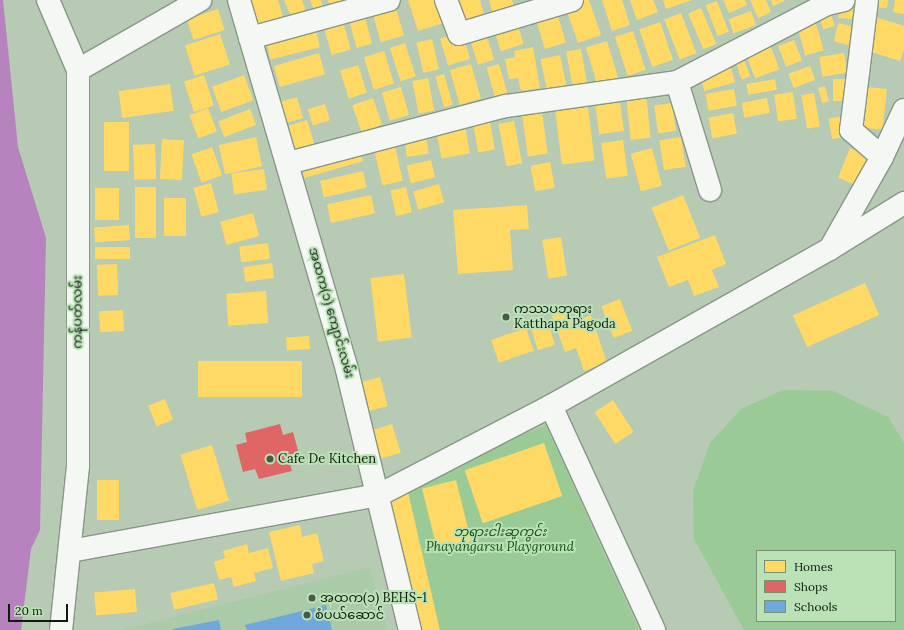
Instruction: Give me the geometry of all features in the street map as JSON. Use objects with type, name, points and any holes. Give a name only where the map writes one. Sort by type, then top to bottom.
[{"type":"street","name":"ကန်ပတ်လမ်း","points":[[48,0],[78,70],[78,466],[61,630]]},
{"type":"street","points":[[78,70],[200,0]]},
{"type":"street","name":"အထက(၁) ကျောင်းလမ်း","points":[[239,0],[348,370],[410,630]]},
{"type":"street","points":[[250,38],[389,0]]},
{"type":"street","points":[[446,0],[459,34],[572,0]]},
{"type":"street","points":[[288,163],[506,106],[677,82],[827,4],[844,0]]},
{"type":"street","points":[[866,0],[851,130],[882,157]]},
{"type":"street","points":[[677,82],[710,190]]},
{"type":"street","points":[[830,249],[882,157],[904,110]]},
{"type":"street","points":[[70,552],[379,495],[551,406],[830,249],[904,203]]},
{"type":"street","points":[[551,406],[654,630]]},
{"type":"shaded area","points":[[0,0],[3,0],[18,147],[46,238],[40,530],[31,549],[21,630],[0,630]]},
{"type":"shaded area","name":"အထက(၁) BEHS-1","points":[[370,567],[387,630],[123,630]]},
{"type":"green space","points":[[783,390],[833,391],[888,417],[904,443],[904,630],[744,630],[694,539],[693,491],[710,443],[741,409]]},
{"type":"green space","name":"ဘုရားငါးဆူကွင်း Phayangarsu Playground","points":[[546,425],[639,630],[431,630],[395,488]]},
{"type":"building: Homes","points":[[245,0],[278,0],[283,17],[253,27]]},
{"type":"building: Homes","points":[[284,0],[302,0],[307,14],[292,19]]},
{"type":"building: Homes","points":[[310,0],[321,0],[323,7],[314,10]]},
{"type":"building: Homes","points":[[328,0],[343,0],[330,5]]},
{"type":"building: Homes","points":[[408,0],[440,0],[447,22],[418,31]]},
{"type":"building: Homes","points":[[457,0],[480,0],[484,14],[462,20]]},
{"type":"building: Homes","points":[[489,0],[512,0],[514,8],[493,14]]},
{"type":"building: Homes","points":[[582,0],[589,0],[601,35],[578,43],[565,6]]},
{"type":"building: Homes","points":[[602,0],[622,0],[630,25],[612,31]]},
{"type":"building: Homes","points":[[630,0],[653,0],[658,12],[637,20]]},
{"type":"building: Homes","points":[[663,0],[692,0],[666,9]]},
{"type":"building: Homes","points":[[723,0],[745,0],[747,5],[729,13]]},
{"type":"building: Homes","points":[[750,0],[766,0],[771,12],[758,18]]},
{"type":"building: Homes","points":[[771,0],[784,0],[785,1],[773,6]]},
{"type":"building: Homes","points":[[840,0],[862,2],[860,20],[838,18]]},
{"type":"building: Homes","points":[[871,0],[888,0],[887,8],[870,7]]},
{"type":"building: Homes","points":[[895,0],[904,0],[904,14],[893,12]]},
{"type":"building: Homes","points":[[394,1],[404,36],[381,42],[371,8]]},
{"type":"building: Homes","points":[[717,1],[729,32],[718,36],[706,5]]},
{"type":"building: Homes","points":[[827,3],[835,26],[823,30],[816,7]]},
{"type":"building: Homes","points":[[811,6],[824,50],[805,55],[793,11]]},
{"type":"building: Homes","points":[[701,8],[716,44],[703,49],[688,13]]},
{"type":"building: Homes","points":[[218,9],[225,30],[193,40],[187,19]]},
{"type":"building: Homes","points":[[363,10],[372,44],[357,48],[348,14]]},
{"type":"building: Homes","points":[[556,10],[566,43],[545,49],[535,16]]},
{"type":"building: Homes","points":[[751,11],[756,25],[734,33],[728,19]]},
{"type":"building: Homes","points":[[681,13],[696,53],[680,60],[664,19]]},
{"type":"building: Homes","points":[[341,15],[351,50],[332,55],[322,21]]},
{"type":"building: Homes","points":[[876,17],[904,26],[904,50],[900,61],[865,50]]},
{"type":"building: Homes","points":[[516,20],[524,44],[501,51],[493,27]]},
{"type":"building: Homes","points":[[660,22],[673,60],[652,67],[639,29]]},
{"type":"building: Homes","points":[[314,23],[320,47],[271,60],[265,35]]},
{"type":"building: Homes","points":[[838,23],[860,28],[856,47],[834,42]]},
{"type":"building: Homes","points":[[764,29],[779,69],[755,78],[740,38]]},
{"type":"building: Homes","points":[[485,30],[494,60],[478,65],[469,35]]},
{"type":"building: Homes","points":[[633,31],[646,70],[628,76],[615,37]]},
{"type":"building: Homes","points":[[462,32],[470,59],[448,66],[440,39]]},
{"type":"building: Homes","points":[[220,34],[230,64],[195,76],[185,45]]},
{"type":"building: Homes","points":[[432,39],[439,69],[423,73],[416,43]]},
{"type":"building: Homes","points":[[794,40],[802,61],[786,67],[778,46]]},
{"type":"building: Homes","points":[[607,41],[618,78],[597,85],[586,47]]},
{"type":"building: Homes","points":[[405,43],[416,76],[401,81],[390,48]]},
{"type":"building: Homes","points":[[533,47],[540,88],[521,91],[518,78],[509,79],[505,59],[515,57],[514,51]]},
{"type":"building: Homes","points":[[581,49],[588,88],[573,91],[566,52]]},
{"type":"building: Homes","points":[[384,51],[394,84],[374,90],[364,57]]},
{"type":"building: Homes","points":[[741,51],[750,76],[742,79],[733,54]]},
{"type":"building: Homes","points":[[319,53],[325,74],[280,87],[274,66]]},
{"type":"building: Homes","points":[[844,53],[847,73],[822,77],[819,57]]},
{"type":"building: Homes","points":[[560,55],[567,88],[548,92],[540,59]]},
{"type":"building: Homes","points":[[729,61],[735,82],[704,91],[698,70]]},
{"type":"building: Homes","points":[[471,64],[481,99],[460,105],[450,70]]},
{"type":"building: Homes","points":[[499,64],[508,95],[495,98],[487,68]]},
{"type":"building: Homes","points":[[358,65],[367,93],[349,98],[340,71]]},
{"type":"building: Homes","points":[[810,66],[815,80],[794,88],[788,74]]},
{"type":"building: Homes","points":[[444,74],[453,105],[444,107],[435,76]]},
{"type":"building: Homes","points":[[204,75],[214,105],[194,112],[184,81]]},
{"type":"building: Homes","points":[[244,75],[253,100],[221,112],[212,87]]},
{"type":"building: Homes","points":[[428,78],[434,110],[419,113],[412,81]]},
{"type":"building: Homes","points":[[775,79],[777,90],[748,95],[746,84]]},
{"type":"building: Homes","points":[[833,79],[848,79],[848,101],[833,101]]},
{"type":"building: Homes","points":[[170,84],[174,111],[122,118],[119,91]]},
{"type":"building: Homes","points":[[825,86],[829,102],[822,103],[818,88]]},
{"type":"building: Homes","points":[[858,86],[887,89],[883,130],[854,127]]},
{"type":"building: Homes","points":[[401,87],[409,115],[390,120],[382,93]]},
{"type":"building: Homes","points":[[734,89],[737,106],[708,111],[705,94]]},
{"type":"building: Homes","points":[[793,92],[797,119],[778,121],[774,95]]},
{"type":"building: Homes","points":[[814,93],[820,126],[807,129],[801,95]]},
{"type":"building: Homes","points":[[646,94],[651,138],[631,140],[626,96]]},
{"type":"building: Homes","points":[[297,97],[303,118],[286,123],[280,102]]},
{"type":"building: Homes","points":[[373,98],[382,124],[361,132],[352,105]]},
{"type":"building: Homes","points":[[767,98],[770,113],[744,118],[741,103]]},
{"type":"building: Homes","points":[[620,102],[624,131],[599,134],[595,105]]},
{"type":"building: Homes","points":[[672,103],[676,131],[658,133],[654,106]]},
{"type":"building: Homes","points":[[325,104],[330,120],[313,126],[308,109]]},
{"type":"building: Homes","points":[[588,107],[595,161],[562,165],[555,111]]},
{"type":"building: Homes","points":[[208,108],[217,131],[198,139],[189,115]]},
{"type":"building: Homes","points":[[250,109],[256,125],[224,137],[218,121]]},
{"type":"building: Homes","points":[[542,113],[548,154],[528,156],[522,116]]},
{"type":"building: Homes","points":[[733,113],[737,134],[712,138],[708,118]]},
{"type":"building: Homes","points":[[847,115],[851,136],[832,139],[828,119]]},
{"type":"building: Homes","points":[[463,117],[470,153],[442,159],[435,123]]},
{"type":"building: Homes","points":[[307,120],[315,146],[294,152],[286,126]]},
{"type":"building: Homes","points":[[514,121],[522,163],[506,166],[498,124]]},
{"type":"building: Homes","points":[[104,122],[129,122],[129,171],[104,171]]},
{"type":"building: Homes","points":[[490,122],[495,150],[478,153],[473,125]]},
{"type":"building: Homes","points":[[424,124],[429,154],[407,157],[402,127]]},
{"type":"building: Homes","points":[[256,137],[262,166],[225,174],[219,145]]},
{"type":"building: Homes","points":[[681,137],[686,167],[664,170],[659,140]]},
{"type":"building: Homes","points":[[393,138],[403,181],[382,186],[373,143]]},
{"type":"building: Homes","points":[[162,139],[184,140],[182,180],[160,179]]},
{"type":"building: Homes","points":[[623,140],[628,176],[606,179],[601,143]]},
{"type":"building: Homes","points":[[155,144],[156,179],[134,180],[133,145]]},
{"type":"building: Homes","points":[[358,144],[363,161],[304,178],[299,161]]},
{"type":"building: Homes","points":[[212,147],[222,175],[202,183],[191,155]]},
{"type":"building: Homes","points":[[652,148],[662,186],[641,191],[631,154]]},
{"type":"building: Homes","points":[[850,148],[870,156],[858,186],[838,178]]},
{"type":"building: Homes","points":[[431,160],[435,178],[411,183],[407,166]]},
{"type":"building: Homes","points":[[550,162],[555,188],[535,191],[530,166]]},
{"type":"building: Homes","points":[[264,169],[267,190],[234,194],[231,174]]},
{"type":"building: Homes","points":[[363,171],[367,188],[324,197],[320,181]]},
{"type":"building: Homes","points":[[211,183],[219,212],[201,217],[194,188]]},
{"type":"building: Homes","points":[[439,184],[444,202],[418,210],[413,191]]},
{"type":"building: Homes","points":[[135,187],[156,187],[156,238],[135,238]]},
{"type":"building: Homes","points":[[406,187],[412,212],[396,216],[390,191]]},
{"type":"building: Homes","points":[[95,188],[119,188],[119,220],[95,220]]},
{"type":"building: Homes","points":[[371,195],[375,214],[331,223],[327,204]]},
{"type":"building: Homes","points":[[683,195],[700,238],[669,250],[651,208]]},
{"type":"building: Homes","points":[[164,198],[186,198],[186,236],[164,236]]},
{"type":"building: Homes","points":[[527,205],[529,229],[510,230],[513,270],[458,274],[453,210]]},
{"type":"building: Homes","points":[[253,213],[259,236],[226,245],[220,222]]},
{"type":"building: Homes","points":[[129,225],[130,240],[95,242],[94,227]]},
{"type":"building: Homes","points":[[715,235],[726,264],[712,270],[719,287],[694,296],[688,280],[669,287],[657,257]]},
{"type":"building: Homes","points":[[561,237],[567,276],[548,278],[542,240]]},
{"type":"building: Homes","points":[[268,243],[270,259],[241,262],[239,247]]},
{"type":"building: Homes","points":[[95,247],[130,247],[130,259],[95,259]]},
{"type":"building: Homes","points":[[272,263],[274,278],[245,282],[243,267]]},
{"type":"building: Homes","points":[[117,264],[118,295],[98,296],[97,265]]},
{"type":"building: Homes","points":[[404,274],[412,338],[378,342],[370,278]]},
{"type":"building: Homes","points":[[865,283],[879,315],[807,347],[793,315]]},
{"type":"building: Homes","points":[[266,291],[268,323],[228,326],[226,294]]},
{"type":"building: Homes","points":[[620,299],[632,331],[614,338],[601,306]]},
{"type":"building: Homes","points":[[123,310],[124,331],[100,332],[99,311]]},
{"type":"building: Homes","points":[[568,310],[573,322],[591,315],[607,363],[584,371],[576,348],[565,352],[552,316]]},
{"type":"building: Homes","points":[[548,322],[555,345],[538,350],[531,327]]},
{"type":"building: Homes","points":[[526,328],[534,351],[499,363],[491,340]]},
{"type":"building: Homes","points":[[309,336],[310,349],[287,351],[286,338]]},
{"type":"building: Homes","points":[[198,361],[302,361],[302,397],[198,397]]},
{"type":"building: Homes","points":[[380,377],[388,406],[365,412],[357,383]]},
{"type":"building: Homes","points":[[165,399],[173,419],[157,426],[148,406]]},
{"type":"building: Homes","points":[[613,400],[634,432],[615,444],[595,412]]},
{"type":"building: Homes","points":[[392,424],[401,453],[380,459],[371,430]]},
{"type":"building: Homes","points":[[544,443],[562,496],[483,523],[465,470]]},
{"type":"building: Homes","points":[[212,445],[229,500],[197,510],[180,455]]},
{"type":"building: Homes","points":[[97,480],[119,480],[119,520],[97,520]]},
{"type":"building: Homes","points":[[456,480],[471,541],[437,550],[422,488]]},
{"type":"building: Homes","points":[[408,492],[440,630],[416,630],[386,497]]},
{"type":"building: Homes","points":[[300,525],[302,537],[317,533],[324,561],[312,564],[314,573],[281,581],[269,532]]},
{"type":"building: Homes","points":[[247,544],[249,553],[268,548],[273,568],[254,573],[256,581],[234,587],[231,577],[219,580],[214,562],[225,558],[223,551]]},
{"type":"building: Homes","points":[[214,583],[218,600],[174,610],[170,593]]},
{"type":"building: Homes","points":[[135,589],[137,612],[96,615],[94,593]]},
{"type":"building: Shops","points":[[280,424],[283,435],[293,432],[300,458],[289,460],[292,471],[259,479],[255,469],[243,472],[236,445],[247,442],[245,433]]},
{"type":"building: Schools","name":"စံပယ်ဆောင်","points":[[326,605],[332,630],[247,630],[245,625]]},
{"type":"building: Schools","points":[[219,620],[221,630],[173,630],[173,629]]},
{"type":"place","name":"ကဿပဘုရား Katthapa Pagoda","points":[[506,317]]},
{"type":"place","name":"Cafe De Kitchen","points":[[270,459]]},
{"type":"place","name":"အထက(၁) BEHS-1","points":[[312,598]]},
{"type":"place","name":"စံပယ်ဆောင်","points":[[307,615]]}]
